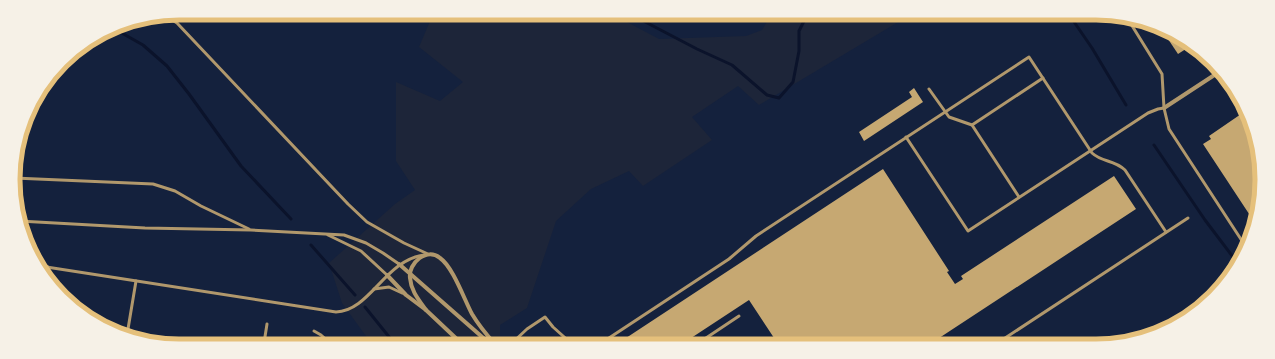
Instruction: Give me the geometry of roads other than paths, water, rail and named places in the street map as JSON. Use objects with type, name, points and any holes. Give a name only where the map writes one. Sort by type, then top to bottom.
[{"type":"street","points":[[1164,108],[1215,74]]},
{"type":"street","points":[[426,310],[413,292],[410,273],[416,261],[428,254],[436,255],[444,261],[472,314],[490,339]]},
{"type":"street","points":[[399,264],[483,339]]},
{"type":"street","points":[[387,275],[406,296],[426,310],[457,339]]},
{"type":"lane","points":[[172,20],[177,23],[348,204],[367,222],[404,243],[428,254]]},
{"type":"lane","points":[[1131,24],[1160,69],[1164,79],[1164,108],[1167,126],[1170,132],[1243,242]]},
{"type":"lane","points":[[610,339],[609,338],[729,259],[756,236],[1029,57],[1090,150],[1099,159],[1114,162],[1125,170],[1166,232]]},
{"type":"lane","points":[[972,125],[1043,78]]},
{"type":"lane","points":[[930,89],[949,118],[972,125],[1019,197]]},
{"type":"lane","points":[[906,137],[968,231],[1148,113],[1164,108]]},
{"type":"lane","points":[[20,178],[153,184],[175,191],[201,206],[251,230]]},
{"type":"lane","points":[[1004,339],[1188,218]]},
{"type":"lane","points":[[25,221],[145,228],[344,234],[383,253],[399,264]]},
{"type":"lane","points":[[324,234],[340,240],[361,251],[387,275]]},
{"type":"lane","points":[[48,267],[336,312],[350,309],[374,289],[399,264],[419,255],[428,254]]},
{"type":"lane","points":[[129,331],[136,281]]},
{"type":"lane","points":[[374,289],[389,287],[406,296]]},
{"type":"lane","points":[[704,339],[739,316]]},
{"type":"lane","points":[[516,339],[527,329],[545,317],[553,327],[566,339]]},
{"type":"lane","points":[[265,339],[267,324]]},
{"type":"lane","points":[[314,332],[327,339]]},
{"type":"waterway","points":[[642,20],[697,49],[732,65],[767,95],[779,98],[793,82],[799,51],[799,31],[804,20]]},
{"type":"waterway","points":[[1073,20],[1092,48],[1126,105]]},
{"type":"waterway","points":[[118,32],[143,45],[167,66],[241,166],[291,219]]},
{"type":"waterway","points":[[1154,145],[1205,220],[1234,259]]},
{"type":"waterway","points":[[311,245],[355,295]]},
{"type":"waterway","points":[[365,307],[391,339]]}]
